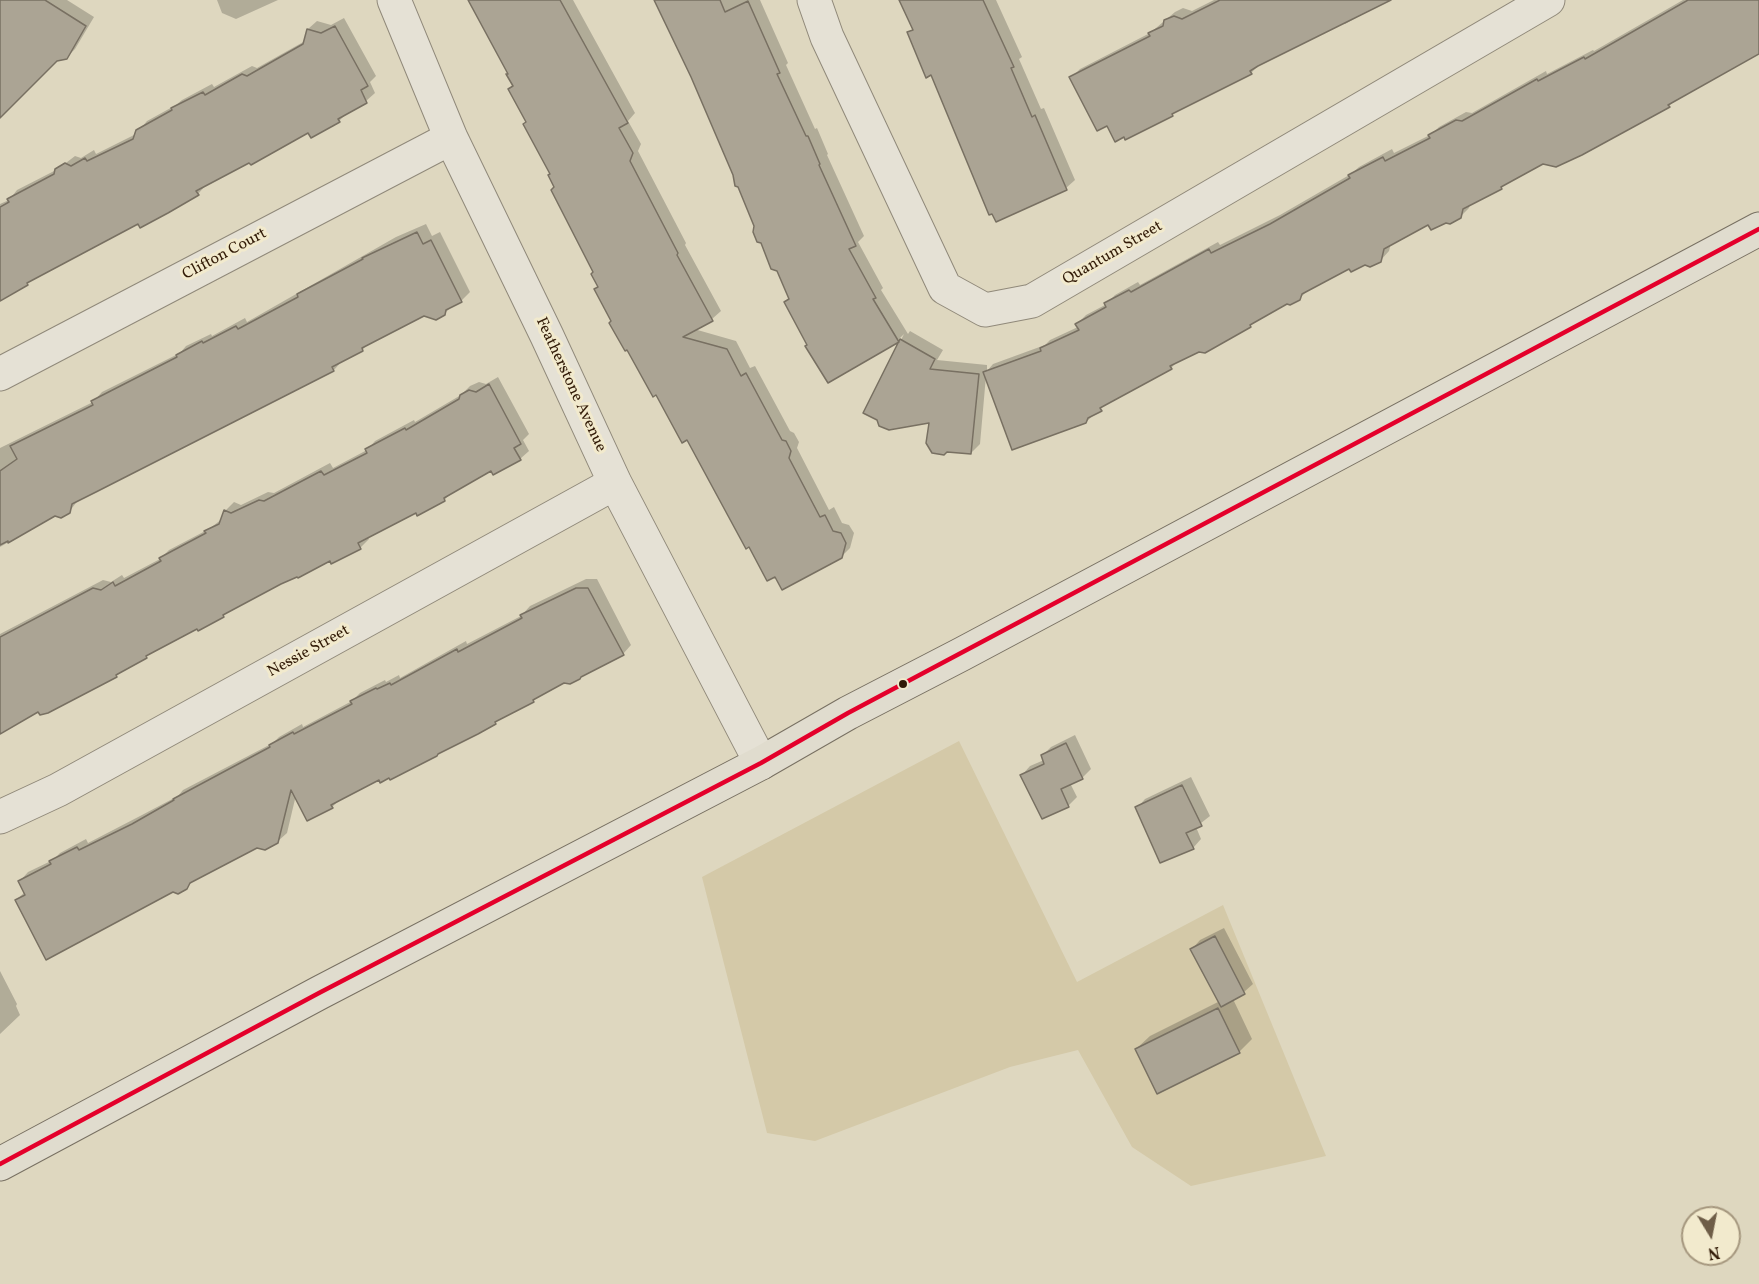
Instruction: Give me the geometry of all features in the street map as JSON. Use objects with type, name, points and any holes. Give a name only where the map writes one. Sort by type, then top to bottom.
[{"type":"main road","points":[[0,1164],[319,993],[761,763],[848,712],[973,649],[1759,229]]},
{"type":"street","name":"Featherstone Avenue","points":[[394,0],[451,138],[548,336],[615,483],[761,763]]},
{"type":"street","name":"Quantum Street","points":[[814,0],[832,47],[945,288],[985,310],[1032,302],[1548,0]]},
{"type":"street","name":"Clifton Court","points":[[0,375],[451,138]]},
{"type":"street","name":"Nessie Street","points":[[0,817],[58,790],[615,483]]},
{"type":"shaded area","points":[[959,741],[1077,982],[1223,905],[1326,1156],[1191,1186],[1132,1147],[1078,1050],[1010,1067],[815,1141],[767,1133],[702,877]]},
{"type":"building","points":[[0,0],[45,0],[86,26],[67,59],[57,61],[0,118]]},
{"type":"building","points":[[468,0],[560,0],[628,123],[619,128],[633,153],[630,161],[713,321],[683,337],[727,349],[741,376],[746,373],[782,440],[786,441],[791,451],[789,458],[820,517],[825,515],[833,531],[841,533],[846,543],[842,558],[782,590],[775,577],[767,581],[749,547],[746,549],[687,440],[682,443],[656,395],[653,397],[609,323],[611,321],[594,289],[598,287],[591,274],[593,272],[551,190],[554,187],[548,175],[550,174],[523,124],[526,122],[508,89],[513,86],[506,74],[508,74]]},
{"type":"building","points":[[654,0],[720,0],[725,12],[748,1],[780,73],[777,74],[808,136],[856,246],[849,249],[876,298],[873,299],[899,342],[828,383],[805,346],[807,345],[784,302],[789,299],[777,271],[771,269],[761,243],[757,242],[753,232],[754,226],[738,187],[735,186],[733,175],[691,77]]},
{"type":"building","points":[[899,0],[983,0],[1014,67],[1011,68],[1032,117],[1035,115],[1067,190],[996,222],[992,214],[989,215],[931,75],[926,78],[907,32],[913,30]]},
{"type":"building","points":[[1220,0],[1391,0],[1258,66],[1250,71],[1252,74],[1125,140],[1124,137],[1115,142],[1107,126],[1097,131],[1069,77],[1150,36],[1148,33],[1163,26],[1164,20],[1174,16],[1182,19]]},
{"type":"building","points":[[1688,0],[1759,0],[1759,54],[1668,105],[1670,107],[1582,155],[1556,167],[1543,164],[1501,187],[1502,189],[1463,209],[1461,218],[1450,224],[1446,223],[1431,230],[1428,225],[1384,249],[1381,262],[1370,267],[1365,265],[1351,272],[1349,269],[1302,294],[1300,300],[1290,305],[1287,304],[1205,353],[1199,352],[1170,366],[1172,369],[1100,408],[1102,411],[1088,418],[1086,423],[1012,450],[983,372],[1041,351],[1040,348],[1079,330],[1075,324],[1106,307],[1104,303],[1129,290],[1131,292],[1209,249],[1211,253],[1270,224],[1350,178],[1348,175],[1383,157],[1385,161],[1430,138],[1428,135],[1456,120],[1462,121],[1537,79],[1538,81],[1584,57],[1585,59]]},
{"type":"building","points":[[335,26],[368,86],[361,90],[367,103],[338,119],[340,122],[311,138],[308,133],[251,165],[249,163],[196,191],[199,195],[168,213],[140,228],[138,224],[27,283],[28,285],[0,301],[0,207],[9,202],[7,199],[54,174],[55,169],[65,163],[71,166],[85,158],[87,161],[133,139],[136,130],[172,110],[171,108],[203,92],[205,95],[242,74],[247,76],[303,44],[307,29],[321,33]]},
{"type":"building","points":[[417,232],[423,244],[431,240],[462,302],[446,310],[445,315],[436,320],[424,316],[362,348],[363,351],[332,367],[334,371],[72,504],[70,513],[61,518],[55,516],[8,543],[8,541],[0,545],[0,471],[17,459],[10,446],[93,405],[91,401],[177,357],[176,355],[202,341],[203,343],[236,326],[238,329],[298,297],[297,294],[362,258]]},
{"type":"building","points":[[900,339],[935,359],[930,369],[979,374],[971,454],[932,453],[926,443],[929,423],[889,430],[879,426],[877,420],[863,413]]},
{"type":"building","points":[[489,384],[521,444],[514,448],[521,460],[493,475],[491,471],[444,498],[445,501],[417,516],[416,513],[358,543],[361,549],[281,584],[198,631],[197,629],[146,656],[147,658],[116,675],[117,677],[48,713],[40,715],[38,712],[0,734],[0,637],[93,588],[101,590],[113,582],[115,586],[161,561],[159,558],[219,524],[224,510],[231,513],[259,500],[264,501],[321,471],[324,475],[367,453],[365,449],[405,428],[406,430],[459,399],[460,395],[469,390],[476,392]]},
{"type":"building","points":[[576,588],[588,588],[624,655],[570,684],[564,683],[437,756],[390,780],[389,778],[380,783],[379,780],[331,805],[333,808],[307,821],[291,790],[278,843],[265,850],[257,848],[190,883],[187,889],[178,894],[173,892],[46,960],[15,900],[25,895],[18,881],[51,864],[49,861],[77,847],[79,850],[132,824],[173,799],[270,747],[269,745],[352,704],[350,701],[376,688],[390,683],[391,685],[457,649],[458,652],[522,618],[520,615]]},
{"type":"building","points":[[1066,743],[1083,779],[1061,789],[1069,807],[1042,819],[1020,775],[1044,764],[1041,755]]},
{"type":"building","points":[[1182,785],[1202,826],[1186,833],[1194,849],[1160,863],[1135,807]]},
{"type":"building","points":[[1215,936],[1245,994],[1221,1007],[1190,949]]},
{"type":"building","points":[[1218,1008],[1240,1053],[1157,1094],[1135,1049]]},
{"type":"transit line","points":[[0,1164],[319,993],[761,763],[848,713],[1759,229]]}]
